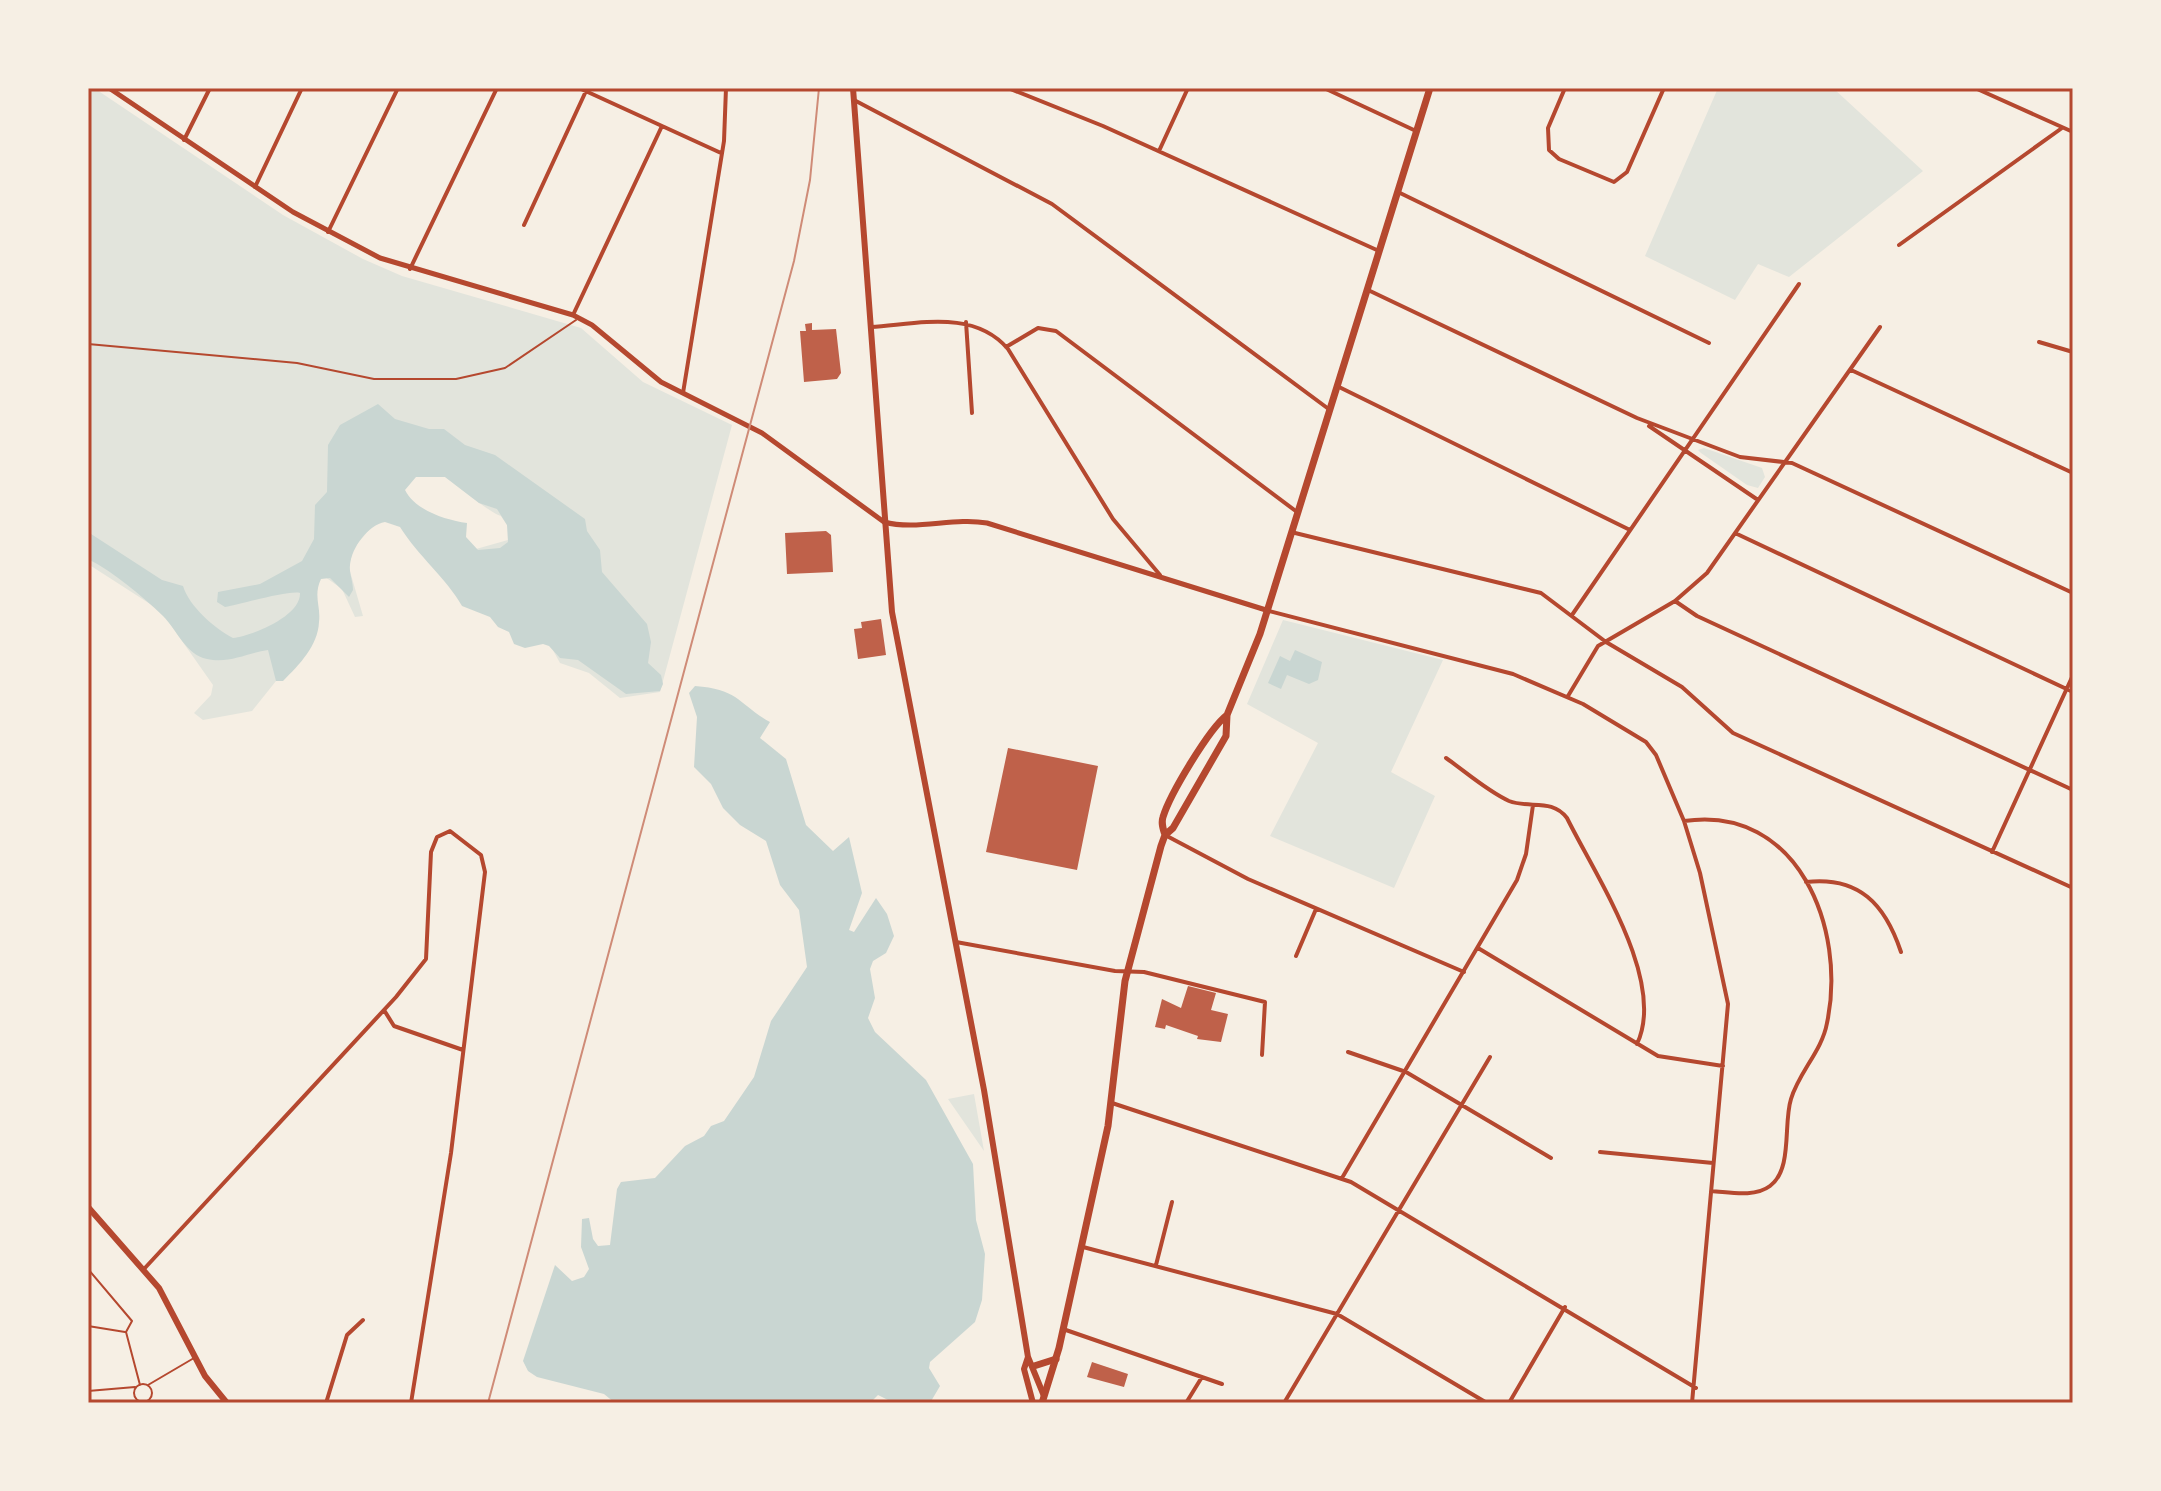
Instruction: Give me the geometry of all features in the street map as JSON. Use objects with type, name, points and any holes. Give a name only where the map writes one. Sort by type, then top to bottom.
[{"type":"main road","points":[[853,88],[884,522],[899,660],[998,1168],[1028,1357],[1034,1366],[1044,1401]]},
{"type":"main road","points":[[1165,835],[1173,828],[1226,736],[1227,715],[1247,669],[1298,512],[1430,88]]},
{"type":"main road","points":[[1044,1401],[1063,1329],[1112,1103],[1128,972],[1165,835],[1162,821],[1214,726],[1227,715]]},
{"type":"main road","points":[[88,1207],[169,1302],[211,1386],[227,1403]]},
{"type":"main road","points":[[1028,1357],[1024,1369],[1033,1403]]},
{"type":"main road","points":[[1034,1366],[1056,1359]]},
{"type":"street","points":[[109,88],[255,188],[328,232],[410,269],[576,316],[592,325],[646,372],[758,431],[884,522],[895,525],[978,522],[1160,575],[1266,610],[1497,668],[1568,696],[1650,745],[1684,821],[1700,873],[1728,1004],[1696,1388],[1692,1403]]},
{"type":"street","points":[[184,140],[210,88]]},
{"type":"street","points":[[255,188],[302,88]]},
{"type":"street","points":[[328,232],[398,88]]},
{"type":"street","points":[[410,269],[497,88]]},
{"type":"street","points":[[579,88],[721,153]]},
{"type":"street","points":[[683,393],[721,153],[726,88]]},
{"type":"street","points":[[1008,88],[1379,251]]},
{"type":"street","points":[[1159,152],[1188,88]]},
{"type":"street","points":[[1324,88],[1416,131]]},
{"type":"street","points":[[1565,88],[1546,137],[1549,150],[1559,159],[1614,182],[1627,172],[1664,88]]},
{"type":"street","points":[[1975,88],[2073,132]]},
{"type":"street","points":[[524,225],[586,91]]},
{"type":"street","points":[[854,100],[1052,204],[1330,410]]},
{"type":"street","points":[[576,316],[662,126]]},
{"type":"street","points":[[1899,245],[2062,128]]},
{"type":"street","points":[[1398,192],[1709,343]]},
{"type":"street","points":[[1571,616],[1799,284]]},
{"type":"street","points":[[1368,290],[1637,418],[1740,457],[1785,462],[2073,593]]},
{"type":"street","points":[[871,327],[966,322],[987,330],[1006,347],[1113,519],[1160,575]]},
{"type":"street","points":[[966,322],[972,413]]},
{"type":"street","points":[[1568,696],[1598,646],[1675,601],[1707,573],[1880,327]]},
{"type":"street","points":[[1006,347],[1038,328],[1056,331],[1298,512]]},
{"type":"street","points":[[2039,342],[2073,352]]},
{"type":"street","points":[[1851,370],[2073,473]]},
{"type":"street","points":[[1337,386],[1630,530]]},
{"type":"street","points":[[1637,418],[1758,500]]},
{"type":"street","points":[[1291,532],[1541,593],[1606,642],[1682,687],[1733,733],[2073,888]]},
{"type":"street","points":[[1735,533],[2073,692]]},
{"type":"street","points":[[1675,601],[1697,616],[2073,790]]},
{"type":"street","points":[[1992,852],[2073,675]]},
{"type":"street","points":[[1446,758],[1504,798],[1552,806],[1567,818],[1628,938],[1646,1014],[1637,1044]]},
{"type":"street","points":[[1342,1178],[1465,972],[1521,870],[1533,805]]},
{"type":"street","points":[[1684,821],[1725,818],[1745,825],[1780,849],[1806,882],[1825,924],[1832,959],[1832,996],[1825,1032],[1792,1096],[1778,1178],[1765,1190],[1750,1193],[1711,1191]]},
{"type":"street","points":[[144,1269],[384,1010],[426,959],[431,852],[437,837],[445,832],[453,833],[480,855],[485,872],[451,1153],[411,1403]]},
{"type":"street","points":[[1165,835],[1316,909],[1465,972]]},
{"type":"street","points":[[1806,882],[1842,882],[1867,896],[1886,917],[1901,952]]},
{"type":"street","points":[[1296,956],[1316,909]]},
{"type":"street","points":[[956,942],[1128,972],[1144,972],[1265,1002],[1262,1055]]},
{"type":"street","points":[[1478,948],[1662,1058],[1723,1066]]},
{"type":"street","points":[[384,1010],[394,1026],[463,1050]]},
{"type":"street","points":[[1348,1052],[1406,1072],[1551,1158]]},
{"type":"street","points":[[1284,1403],[1490,1057]]},
{"type":"street","points":[[1112,1103],[1342,1178],[1565,1307],[1696,1388]]},
{"type":"street","points":[[1600,1152],[1713,1163]]},
{"type":"street","points":[[1156,1265],[1172,1202]]},
{"type":"street","points":[[1081,1247],[1337,1314],[1487,1403]]},
{"type":"street","points":[[1509,1403],[1565,1307]]},
{"type":"street","points":[[326,1403],[347,1335],[363,1320]]},
{"type":"street","points":[[1063,1329],[1222,1384]]},
{"type":"street","points":[[1186,1403],[1202,1377]]},
{"type":"lane","points":[[88,344],[297,363],[374,379],[460,378],[505,368],[576,316]]},
{"type":"lane","points":[[88,1269],[130,1319],[131,1325],[126,1332]]},
{"type":"lane","points":[[88,1326],[126,1332]]},
{"type":"lane","points":[[126,1332],[140,1385]]},
{"type":"lane","points":[[88,1391],[148,1385],[196,1357]]},
{"type":"lane","points":[[148,1385],[152,1403]]},
{"type":"lane","points":[[136,1387],[138,1401],[151,1398]]},
{"type":"shaded area","points":[[88,88],[94,88],[283,215],[363,259],[402,276],[581,328],[643,382],[732,425],[660,692],[620,698],[589,673],[560,663],[549,643],[476,549],[508,540],[509,528],[501,516],[425,463],[353,549],[349,568],[363,616],[355,617],[342,589],[321,574],[284,671],[252,711],[203,720],[194,713],[211,695],[213,685],[161,611],[88,564]]},
{"type":"shaded area","points":[[1718,88],[1833,88],[1923,171],[1789,277],[1758,264],[1735,300],[1645,256]]},
{"type":"shaded area","points":[[378,404],[395,419],[429,429],[444,429],[465,445],[495,455],[585,519],[587,531],[600,550],[602,572],[647,624],[651,642],[648,663],[661,675],[663,684],[660,691],[626,694],[578,660],[560,658],[549,646],[543,644],[525,648],[514,644],[509,632],[498,627],[490,617],[462,606],[400,527],[385,522],[367,532],[354,551],[350,568],[353,590],[349,597],[330,578],[321,579],[318,631],[301,662],[283,681],[276,681],[268,650],[223,660],[207,659],[193,653],[146,600],[88,559],[88,532],[162,580],[183,586],[203,616],[233,638],[274,623],[293,609],[300,593],[276,595],[225,607],[217,602],[218,592],[260,584],[302,561],[314,539],[315,505],[327,492],[328,445],[340,425]],"holes":[[[416,477],[445,477],[479,503],[497,509],[507,525],[508,542],[500,548],[478,550],[466,537],[467,523],[432,513],[416,503],[405,490]]]},
{"type":"shaded area","points":[[1704,448],[1762,468],[1765,477],[1758,488],[1747,485],[1698,450]]},
{"type":"shaded area","points":[[1283,620],[1443,660],[1391,772],[1435,796],[1394,888],[1270,836],[1318,743],[1247,704]]},
{"type":"shaded area","points":[[1295,650],[1322,662],[1318,680],[1309,684],[1287,675],[1281,689],[1268,683],[1280,656],[1290,661]]},
{"type":"shaded area","points":[[695,686],[730,694],[770,722],[760,738],[786,759],[806,825],[833,851],[849,837],[862,893],[849,930],[854,932],[876,898],[887,914],[894,936],[886,953],[873,961],[870,969],[875,998],[868,1018],[875,1032],[926,1080],[973,1164],[976,1220],[985,1254],[982,1300],[975,1322],[930,1362],[929,1368],[940,1386],[930,1403],[894,1403],[878,1395],[870,1403],[615,1403],[604,1394],[537,1377],[528,1371],[523,1361],[555,1265],[572,1281],[584,1277],[589,1269],[581,1247],[582,1219],[589,1218],[593,1239],[598,1246],[610,1245],[617,1189],[621,1182],[655,1178],[685,1146],[704,1136],[711,1126],[724,1121],[754,1077],[771,1021],[807,967],[799,910],[780,885],[766,841],[740,825],[723,808],[711,784],[694,767],[697,717],[689,693]]},
{"type":"shaded area","points":[[974,1094],[984,1151],[948,1099]]},
{"type":"building","points":[[812,323],[812,330],[836,329],[841,373],[837,379],[804,382],[800,331],[806,331],[805,324]]},
{"type":"building","points":[[826,531],[831,535],[833,572],[787,574],[785,533]]},
{"type":"building","points":[[881,619],[886,655],[858,659],[854,629],[862,628],[861,622]]},
{"type":"building","points":[[1008,748],[1098,766],[1077,870],[986,852]]},
{"type":"building","points":[[1188,986],[1216,993],[1211,1010],[1228,1014],[1221,1042],[1197,1039],[1198,1036],[1166,1025],[1165,1029],[1155,1027],[1162,999],[1181,1008]]},
{"type":"building","points":[[1092,1362],[1128,1374],[1124,1387],[1087,1377]]},
{"type":"railway","points":[[488,1403],[794,261],[810,180],[819,88]]}]
